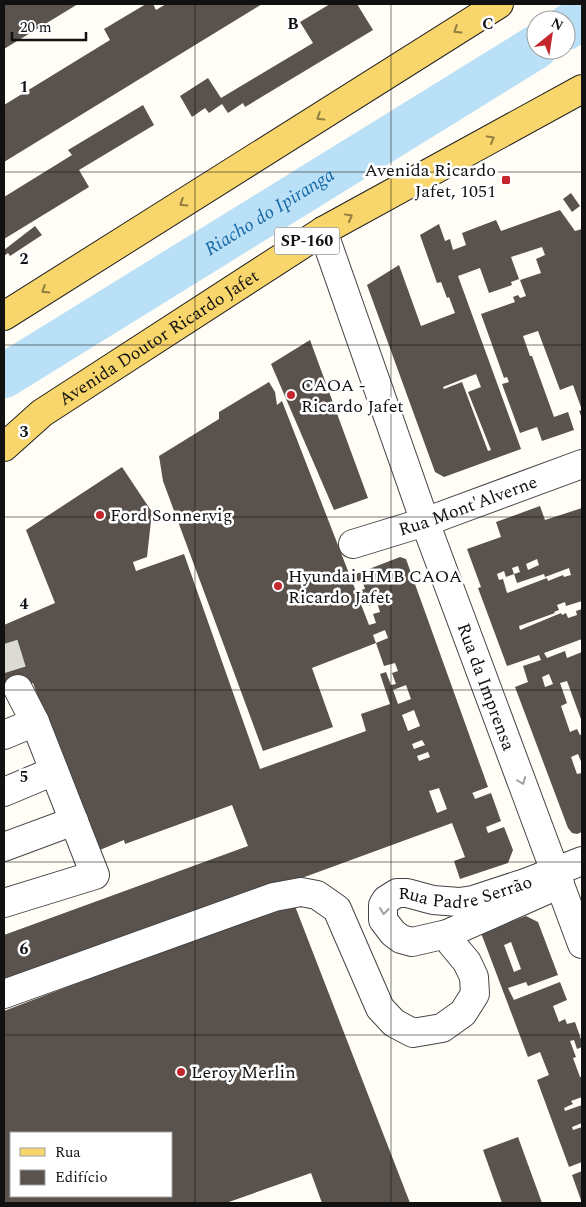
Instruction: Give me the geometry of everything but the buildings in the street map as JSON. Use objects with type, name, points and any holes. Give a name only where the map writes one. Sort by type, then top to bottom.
[{"type":"main road","points":[[4,316],[499,4]]},
{"type":"main road","name":"Avenida Doutor Ricardo Jafet","points":[[4,447],[42,413],[323,231],[582,89]]},
{"type":"street","name":"Rua da Imprensa","points":[[323,231],[425,522],[582,944]]},
{"type":"street","name":"Rua Mont'Alverne","points":[[353,544],[425,522],[582,464]]},
{"type":"street","points":[[4,903],[95,875],[34,722],[18,689]]},
{"type":"street","points":[[4,735],[34,722]]},
{"type":"street","points":[[4,792],[54,771]]},
{"type":"street","points":[[4,847],[74,821]]},
{"type":"street","name":"Rua Padre Serrão","points":[[558,877],[525,883],[473,900],[459,902],[434,900],[407,893],[397,893],[386,900],[383,905],[383,920],[386,927],[401,939],[412,942],[447,934],[558,877],[582,861]]},
{"type":"street","points":[[4,994],[274,897],[301,892],[317,895],[337,909],[380,1008],[394,1023],[413,1033],[442,1028],[463,1013],[475,994],[474,977],[467,962],[452,944],[447,934]]},
{"type":"waterway","name":"Riacho do Ipiranga","points":[[576,22],[582,18]]},
{"type":"waterway","name":"Riacho do Ipiranga","points":[[4,376],[526,53]]},
{"type":"tunnel","points":[[4,644],[18,689]]},
{"type":"place","name":"Avenida Ricardo Jafet, 1051","points":[[506,180]]},
{"type":"place","name":"CAOA - Ricardo Jafet","points":[[291,395]]},
{"type":"place","name":"Ford Sonnervig","points":[[100,515]]},
{"type":"place","name":"Hyundai HMB CAOA Ricardo Jafet","points":[[278,586]]},
{"type":"place","name":"Leroy Merlin","points":[[181,1072]]}]
